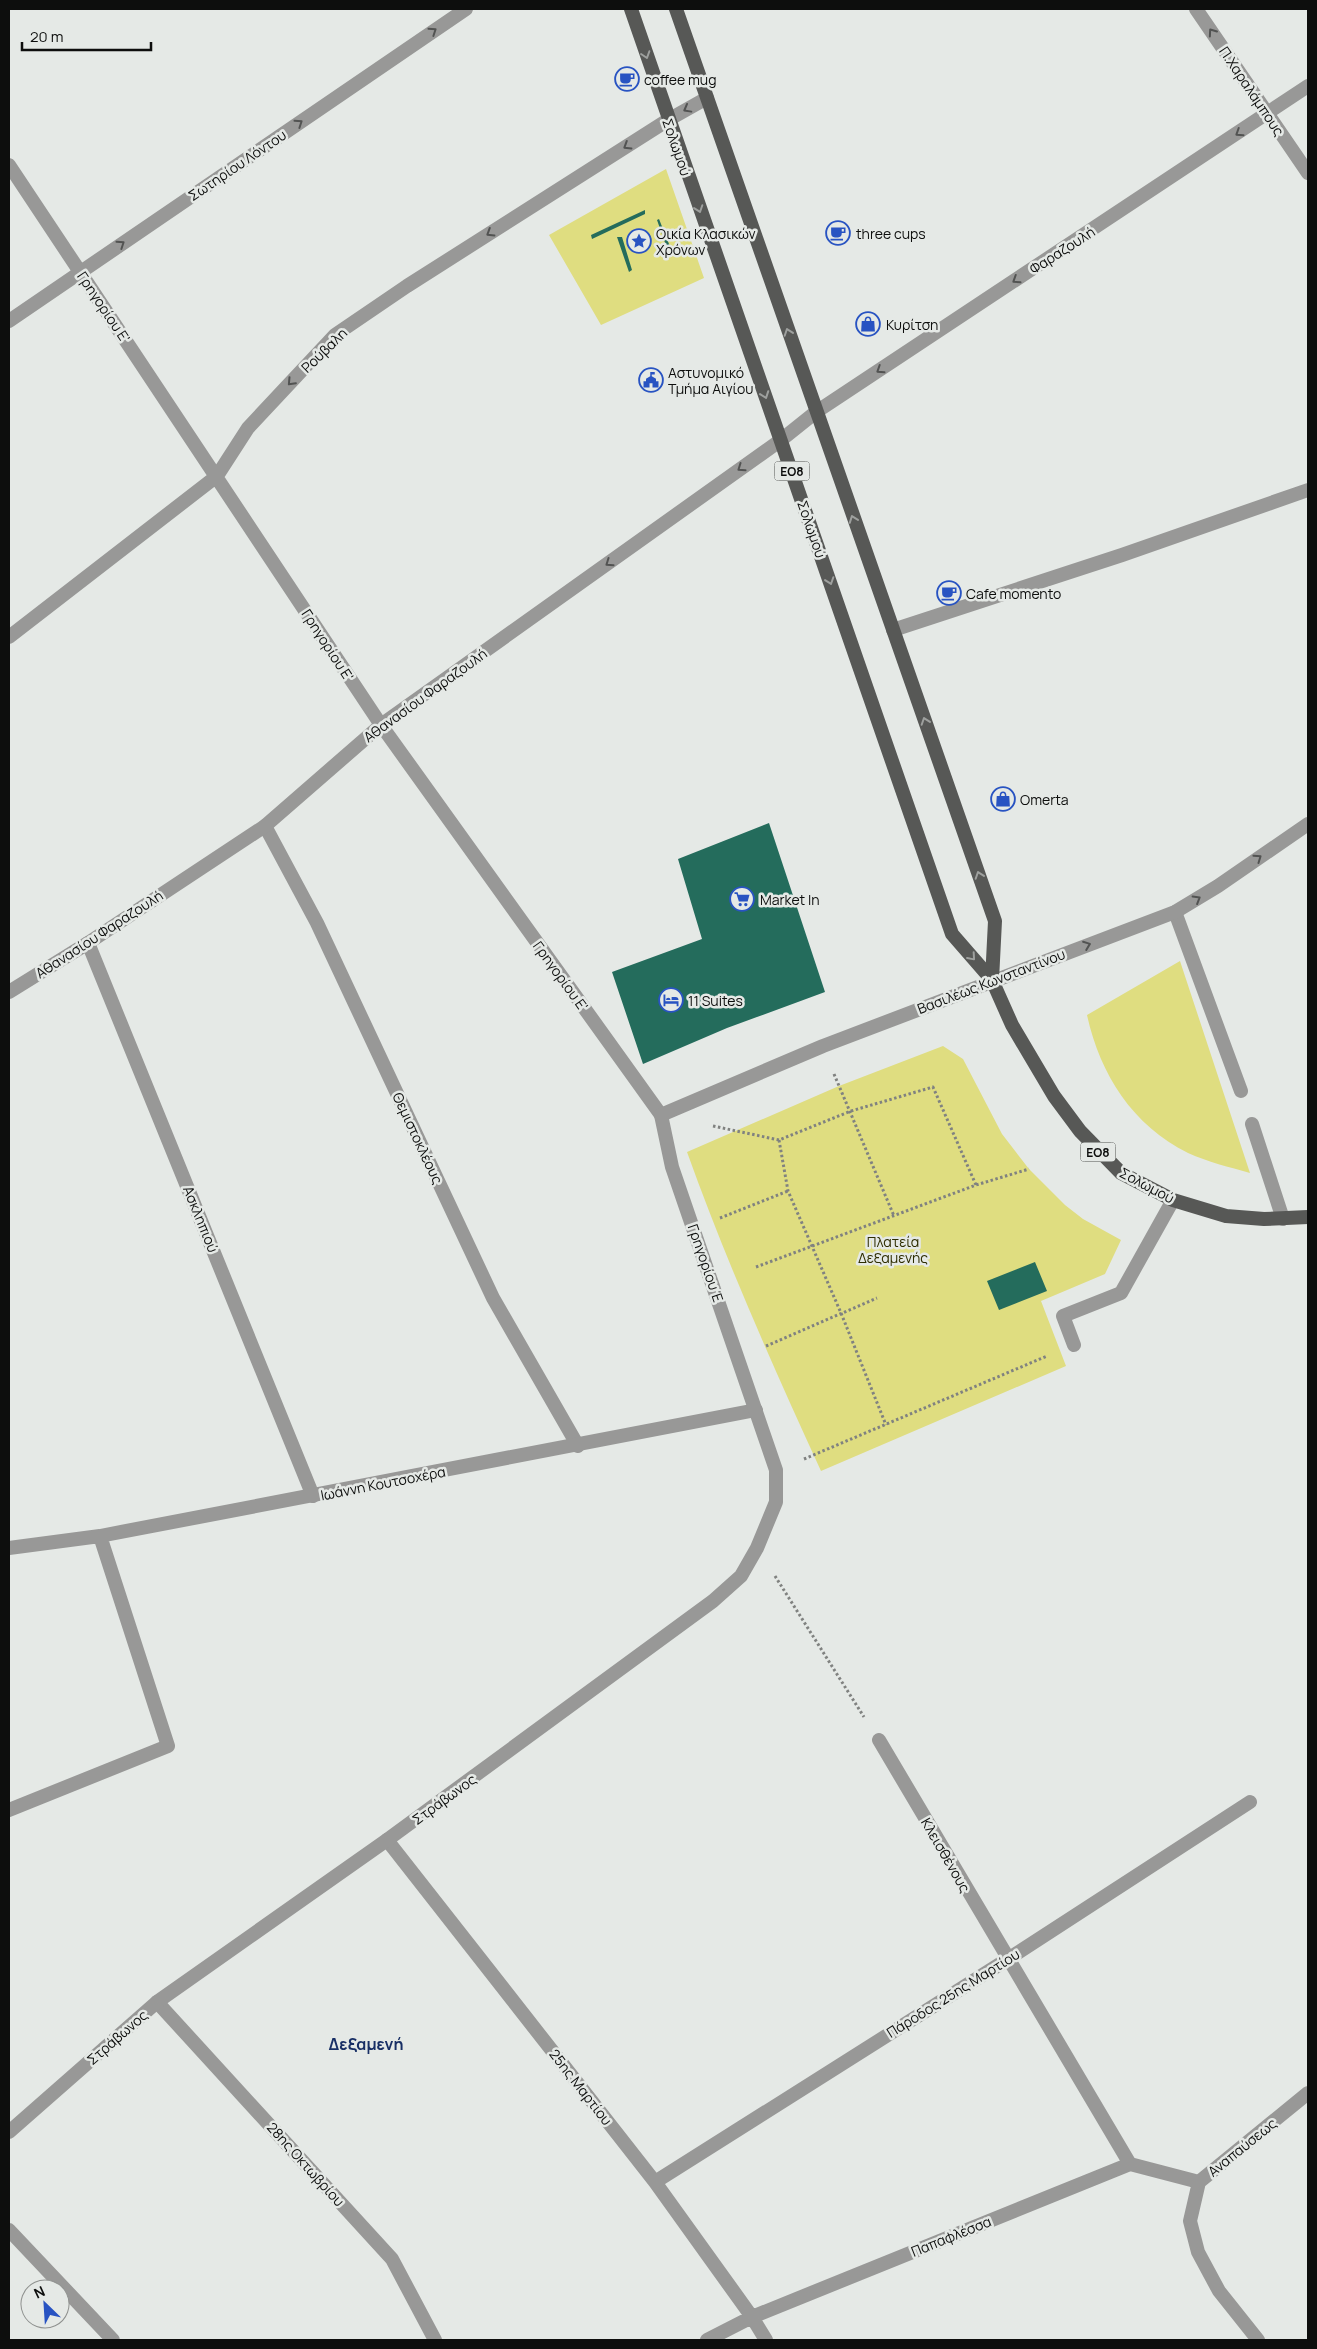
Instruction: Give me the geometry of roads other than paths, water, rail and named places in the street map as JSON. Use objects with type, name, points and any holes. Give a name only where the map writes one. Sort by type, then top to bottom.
[{"type":"main road","name":"Σολωμού","points":[[631,9],[952,934],[992,980],[1030,1058],[1054,1096],[1080,1131],[1121,1174],[1173,1200],[1226,1216],[1244,1219],[1283,1219]]},
{"type":"main road","name":"Σολωμού","points":[[676,9],[995,921],[992,980]]},
{"type":"main road","name":"ΕΟ8","points":[[1283,1219],[1308,1217]]},
{"type":"street","name":"Σωτηρίου Λόντου","points":[[9,321],[466,9]]},
{"type":"street","name":"Π.Χαραλάμπους","points":[[1196,9],[1308,173]]},
{"type":"street","name":"Φαραζουλή","points":[[816,412],[1308,86]]},
{"type":"street","name":"Ρούβαλη","points":[[9,637],[217,476],[248,428],[335,335],[407,286],[668,120],[707,98]]},
{"type":"street","name":"Γρηγορίου Ε'","points":[[9,165],[381,725],[661,1115]]},
{"type":"street","name":"Αθανασίου Φαραζουλή","points":[[9,992],[88,943],[265,826],[381,725],[781,440],[816,412]]},
{"type":"street","points":[[893,630],[1122,555],[1308,490]]},
{"type":"street","name":"Βασιλέως Κωνσταντίνου","points":[[661,1115],[823,1046],[992,980],[1175,912],[1218,886],[1308,824]]},
{"type":"street","name":"Θεμιστοκλέους","points":[[265,826],[318,923],[493,1298],[578,1446]]},
{"type":"street","points":[[1175,912],[1241,1091]]},
{"type":"street","name":"Ασκληπιού","points":[[88,943],[313,1496]]},
{"type":"street","name":"Γρηγορίου Έ","points":[[661,1115],[672,1166],[756,1410]]},
{"type":"street","points":[[1252,1124],[1283,1219]]},
{"type":"street","points":[[1074,1345],[1063,1316],[1121,1294],[1173,1200]]},
{"type":"street","name":"Ιωάννη Κουτσοχέρα","points":[[9,1548],[100,1536],[578,1446],[756,1410]]},
{"type":"street","name":"Στράβωνος","points":[[9,2132],[157,2002],[387,1840],[713,1601],[741,1576],[757,1548],[776,1502],[776,1470],[756,1410]]},
{"type":"street","points":[[9,1810],[168,1746],[100,1536]]},
{"type":"street","name":"Κλεισθένους","points":[[879,1740],[1130,2164]]},
{"type":"street","name":"Πάροδος 25ης Μαρτίου","points":[[655,2182],[1008,1959],[1250,1802]]},
{"type":"street","name":"25ης Μαρτίου","points":[[387,1840],[655,2182],[752,2317],[766,2340]]},
{"type":"street","name":"28ης Οκτωβρίου","points":[[157,2002],[392,2259],[435,2340]]},
{"type":"street","name":"Αναπαύσεως","points":[[1258,2340],[1219,2291],[1198,2252],[1190,2221],[1200,2182],[1308,2093]]},
{"type":"street","points":[[1130,2164],[1200,2182]]},
{"type":"street","name":"Παπαφλέσσα","points":[[707,2340],[752,2317],[1130,2164]]},
{"type":"street","points":[[9,2230],[113,2340]]},
{"type":"place","name":"coffee mug","points":[[627,79]]},
{"type":"place","name":"three cups","points":[[838,233]]},
{"type":"place","name":"Οικία Κλασικών Χρόνων","points":[[639,241]]},
{"type":"place","name":"Κυρίτση","points":[[868,324]]},
{"type":"place","name":"Αστυνομικό Τμήμα Αιγίου","points":[[651,380]]},
{"type":"place","name":"Cafe momento","points":[[949,593]]},
{"type":"place","name":"Omerta","points":[[1003,799]]},
{"type":"place","name":"Market In","points":[[742,899]]},
{"type":"place","name":"11 Suites","points":[[671,1000]]},
{"type":"district","name":"Δεξαμενή","points":[[366,2044]]},
{"type":"park label","name":"Πλατεία Δεξαμενής","points":[[893,1250]]}]
